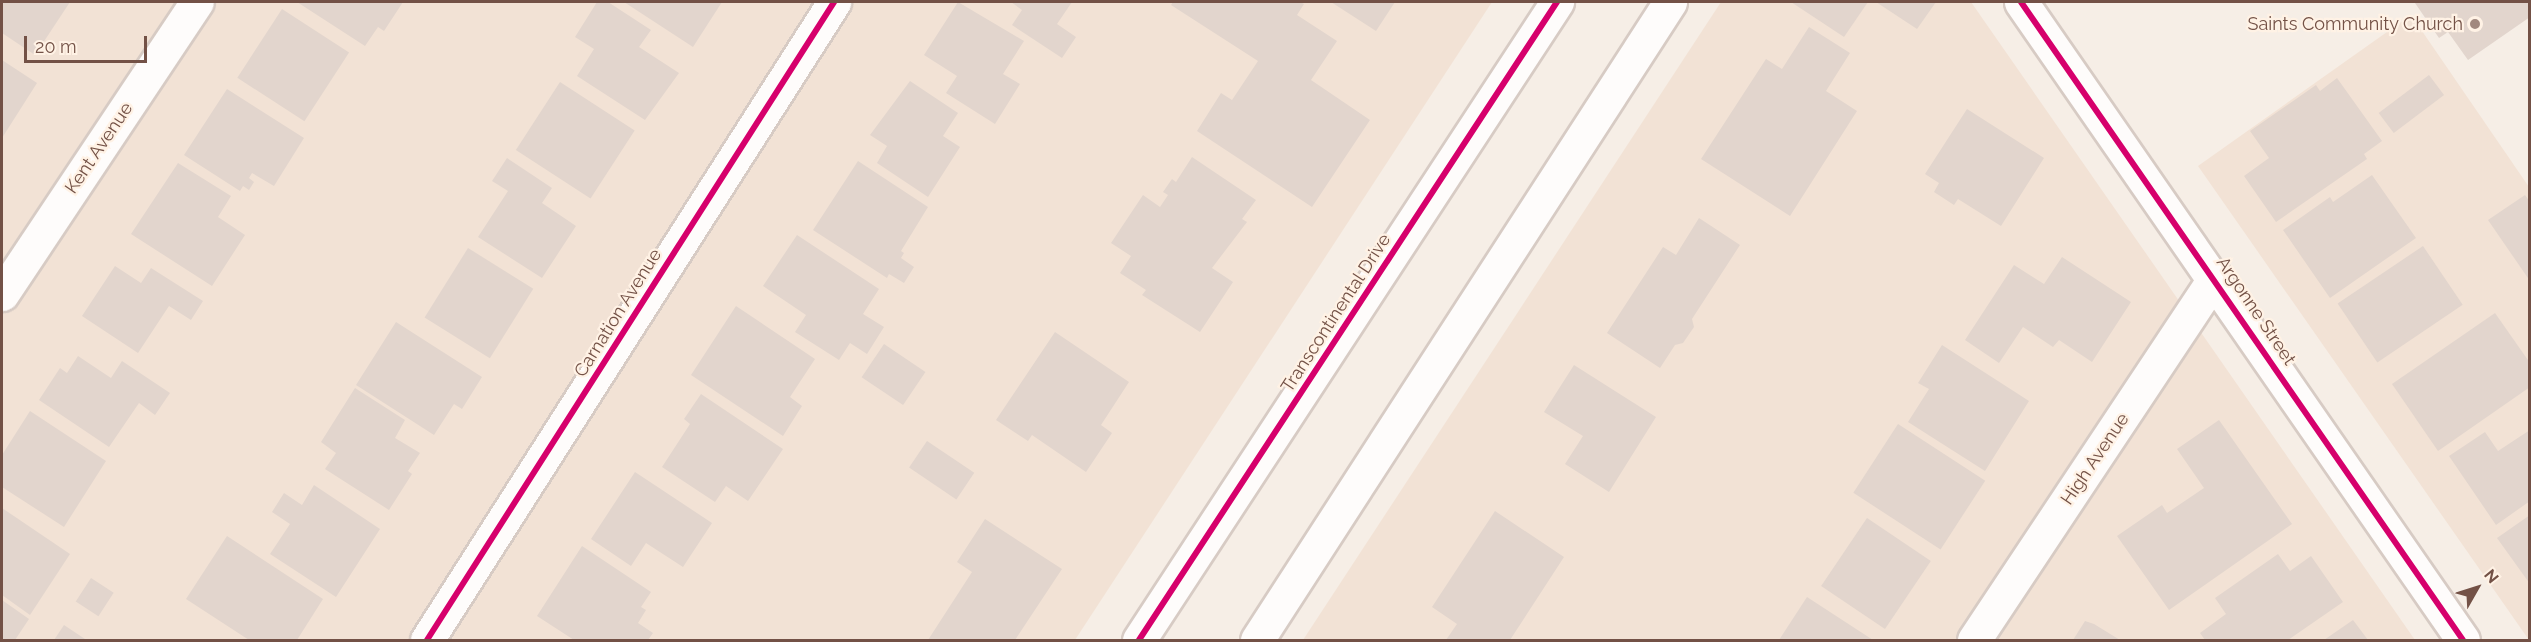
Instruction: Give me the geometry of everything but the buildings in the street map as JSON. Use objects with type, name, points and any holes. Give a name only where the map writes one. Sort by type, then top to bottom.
[{"type":"street","name":"Kent Avenue","points":[[2,294],[197,2]]},
{"type":"street","name":"Carnation Avenue","points":[[427,640],[834,2]]},
{"type":"street","name":"Transcontinental Drive","points":[[1139,640],[1557,2]]},
{"type":"street","points":[[1257,640],[1670,2]]},
{"type":"street","name":"Argonne Street","points":[[2021,2],[2215,277],[2463,640]]},
{"type":"street","name":"High Avenue","points":[[1974,640],[2215,277]]},
{"type":"shaded area","points":[[2,2],[1492,2],[1075,640],[2,640]]},
{"type":"shaded area","points":[[1721,2],[1971,2],[2415,640],[1303,640]]},
{"type":"shaded area","points":[[2411,15],[2529,187],[2529,640],[2198,166]]},
{"type":"cycle path","points":[[427,640],[834,2]]},
{"type":"cycle path","points":[[1139,640],[1557,2]]},
{"type":"cycle path","points":[[2021,2],[2463,640]]},
{"type":"place","name":"Saints Community Church","points":[[2475,24]]}]
